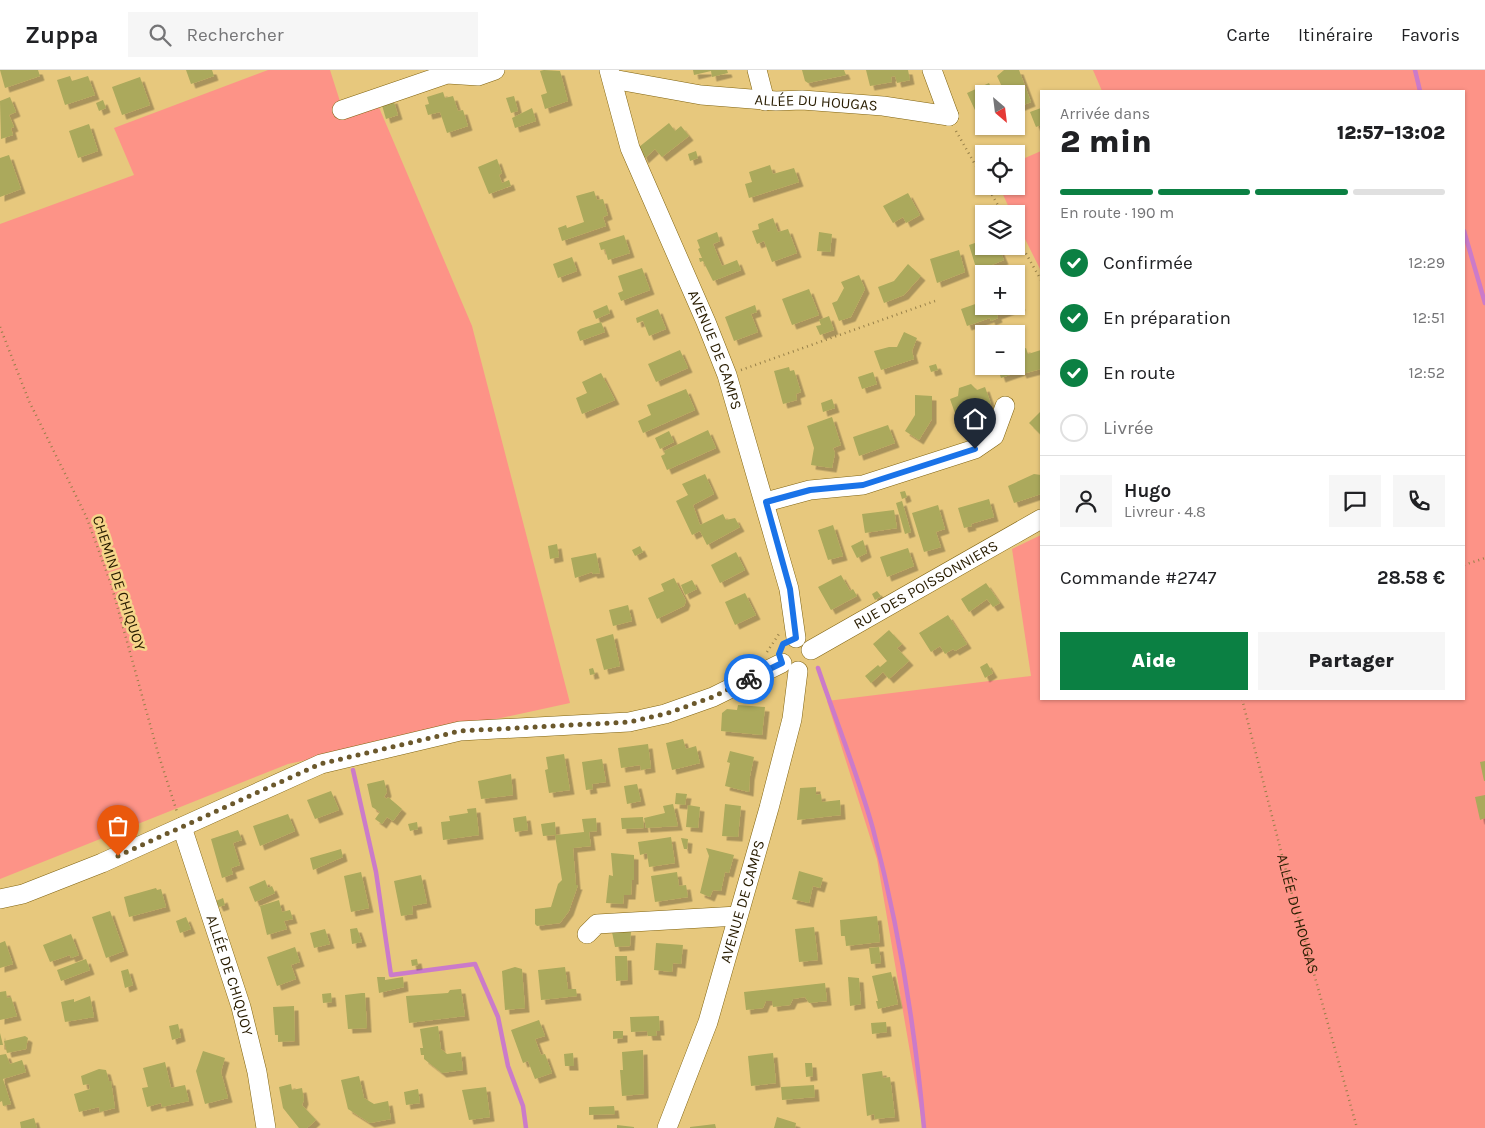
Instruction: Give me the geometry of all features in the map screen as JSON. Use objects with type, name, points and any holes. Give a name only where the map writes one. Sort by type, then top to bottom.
[{"type":"street","points":[[342,110],[447,74],[478,76],[495,70]]},
{"type":"street","points":[[757,70],[765,101]]},
{"type":"street","points":[[932,70],[949,116]]},
{"type":"street","name":"ALLÉE DU HOUGAS","points":[[610,74],[700,95],[765,101],[802,100],[883,106],[949,116]]},
{"type":"street","name":"AVENUE DE CAMPS","points":[[610,74],[630,148],[706,322],[727,375],[766,502],[790,589],[789,634]]},
{"type":"street","points":[[766,502],[810,490],[863,485],[975,449],[994,436],[1005,406]]},
{"type":"street","name":"RUE DES POISSONNIERS","points":[[811,650],[1040,520]]},
{"type":"street","points":[[0,899],[22,894],[102,863],[320,764],[460,731],[629,722],[665,714],[713,697],[762,672],[808,665],[811,660],[811,650],[806,642],[789,634],[779,654],[790,667]]},
{"type":"street","name":"AVENUE DE CAMPS","points":[[667,1128],[708,1022],[792,719],[790,667]]},
{"type":"street","name":"ALLÉE DE CHIQUOY","points":[[182,827],[241,1007],[257,1072],[266,1128]]},
{"type":"street","points":[[587,934],[597,924],[738,916]]},
{"type":"path","points":[[949,116],[975,164]]},
{"type":"path","points":[[1025,252],[1040,278]]},
{"type":"path","points":[[727,375],[935,301]]},
{"type":"path","name":"CHEMIN DE CHIQUOY","points":[[0,327],[29,401],[86,516],[111,584],[158,753],[182,827]]},
{"type":"path","points":[[1465,565],[1485,558]]},
{"type":"path","points":[[762,672],[768,648],[789,634]]},
{"type":"path","name":"ALLÉE DU HOUGAS","points":[[1242,700],[1294,902],[1357,1128]]},
{"type":"shaded area","points":[[268,70],[330,70],[344,114],[378,105],[472,326],[570,703],[288,764],[0,879],[0,224],[134,175],[114,128]]},
{"type":"shaded area","points":[[1093,70],[1485,70],[1485,1128],[923,1128],[877,859],[827,701],[1031,676],[1012,549],[1040,535],[1040,700],[1465,700],[1465,90],[1102,90]]},
{"type":"shaded area","points":[[1040,151],[1040,269],[1025,239],[1025,205],[1008,205],[1003,195],[1025,195],[1025,158]]},
{"type":"building","points":[[0,70],[38,70],[40,76],[5,88]]},
{"type":"building","points":[[186,70],[212,70],[214,76],[191,84]]},
{"type":"building","points":[[693,70],[727,70],[728,73],[712,77],[711,71],[694,75]]},
{"type":"building","points":[[802,70],[844,70],[846,75],[808,83],[805,81]]},
{"type":"building","points":[[866,70],[908,70],[910,80],[897,83],[895,76],[891,77],[892,82],[870,86]]},
{"type":"building","points":[[1004,70],[1019,70],[1025,85],[1001,85],[997,76]]},
{"type":"building","points":[[540,71],[560,71],[568,101],[545,109],[541,95],[547,93]]},
{"type":"building","points":[[70,76],[72,81],[88,76],[95,95],[65,105],[57,80]]},
{"type":"building","points":[[140,77],[150,105],[122,115],[112,87]]},
{"type":"building","points":[[1025,86],[1031,102],[1025,104]]},
{"type":"building","points":[[975,89],[975,110],[967,93]]},
{"type":"building","points":[[443,92],[445,98],[453,96],[458,111],[463,110],[468,126],[447,133],[440,112],[428,115],[425,105],[429,104],[427,97]]},
{"type":"building","points":[[514,96],[518,111],[511,113],[506,98]]},
{"type":"building","points":[[10,97],[16,112],[9,115],[14,127],[11,128],[13,135],[1,139],[0,101]]},
{"type":"building","points":[[393,99],[398,115],[386,119],[381,102]]},
{"type":"building","points":[[103,100],[106,108],[99,111],[96,103]]},
{"type":"building","points":[[532,108],[536,121],[515,128],[512,118]]},
{"type":"building","points":[[1040,108],[1040,125],[1036,127],[1030,112]]},
{"type":"building","points":[[669,123],[675,131],[681,126],[689,136],[662,157],[655,149],[644,159],[639,147]]},
{"type":"building","points":[[89,124],[98,151],[78,158],[69,131]]},
{"type":"building","points":[[696,151],[698,158],[690,161],[688,154]]},
{"type":"building","points":[[9,155],[21,189],[0,197],[0,158]]},
{"type":"building","points":[[497,159],[502,173],[499,175],[502,183],[509,180],[511,186],[489,194],[478,167]]},
{"type":"building","points":[[770,165],[773,174],[794,168],[799,182],[749,198],[745,184],[752,182],[749,172]]},
{"type":"building","points":[[594,191],[597,200],[603,199],[608,215],[603,217],[606,226],[562,241],[558,228],[566,225],[567,228],[584,222],[576,196]]},
{"type":"building","points":[[908,193],[920,215],[906,223],[903,217],[893,223],[883,206]]},
{"type":"building","points":[[773,218],[778,232],[788,229],[797,253],[772,262],[764,241],[757,244],[752,231],[759,229],[758,224]]},
{"type":"building","points":[[717,232],[720,241],[713,244],[722,266],[737,260],[741,270],[713,281],[703,261],[700,262],[699,258],[702,258],[697,240]]},
{"type":"building","points":[[819,232],[832,234],[830,252],[817,251]]},
{"type":"building","points":[[624,235],[630,253],[608,260],[605,249],[601,250],[599,243]]},
{"type":"building","points":[[975,243],[975,255],[1002,255],[1004,260],[992,265],[975,265],[969,245]]},
{"type":"building","points":[[959,250],[965,272],[937,283],[930,259]]},
{"type":"building","points":[[572,257],[577,271],[558,278],[553,264]]},
{"type":"building","points":[[908,264],[921,276],[904,295],[884,303],[878,287],[894,281]]},
{"type":"building","points":[[642,268],[650,290],[621,301],[618,293],[623,291],[618,276]]},
{"type":"building","points":[[859,275],[865,289],[851,317],[839,321],[832,303],[837,301],[844,288],[841,282]]},
{"type":"building","points":[[809,289],[819,315],[792,325],[782,299]]},
{"type":"building","points":[[975,304],[975,315],[997,315],[998,318],[991,321],[990,318],[967,326],[961,309]]},
{"type":"building","points":[[607,305],[610,313],[596,319],[593,311]]},
{"type":"building","points":[[755,305],[757,312],[751,314],[758,332],[734,341],[725,317]]},
{"type":"building","points":[[658,309],[666,329],[649,336],[643,321],[637,323],[636,318]]},
{"type":"building","points":[[829,316],[834,330],[820,335],[816,326],[821,325],[819,320]]},
{"type":"building","points":[[601,322],[605,332],[580,341],[577,332],[580,329]]},
{"type":"building","points":[[904,332],[917,338],[912,351],[914,359],[881,370],[874,351],[897,347]]},
{"type":"building","points":[[1025,348],[1028,354],[1040,350],[1040,369],[1025,373]]},
{"type":"building","points":[[680,350],[688,368],[656,382],[648,364]]},
{"type":"building","points":[[936,364],[938,370],[931,372],[929,366]]},
{"type":"building","points":[[789,367],[790,371],[794,370],[801,392],[796,394],[797,400],[783,404],[774,371]]},
{"type":"building","points":[[873,372],[877,384],[862,389],[858,377]]},
{"type":"building","points":[[601,373],[615,400],[582,414],[576,398],[587,393],[582,382]]},
{"type":"building","points":[[971,384],[977,390],[985,387],[991,404],[985,411],[971,416],[972,421],[959,425],[950,399],[958,396],[959,388]]},
{"type":"building","points":[[686,389],[695,410],[643,433],[638,421],[651,415],[647,405]]},
{"type":"building","points":[[915,395],[932,396],[932,419],[919,440],[905,431],[915,415]]},
{"type":"building","points":[[832,399],[835,408],[823,412],[821,403]]},
{"type":"building","points":[[1040,412],[1040,434],[1029,423]]},
{"type":"building","points":[[832,417],[841,445],[833,448],[835,453],[832,468],[811,465],[814,448],[807,426]]},
{"type":"building","points":[[888,425],[895,443],[859,456],[853,437]]},
{"type":"building","points":[[708,430],[716,448],[667,470],[661,456],[665,454],[664,451]]},
{"type":"building","points":[[669,431],[674,442],[660,449],[655,438]]},
{"type":"building","points":[[705,474],[714,494],[693,505],[700,525],[723,514],[726,520],[735,518],[740,527],[707,545],[700,531],[692,535],[676,501],[688,495],[682,484]]},
{"type":"building","points":[[1034,474],[1040,475],[1040,494],[1014,503],[1008,486]]},
{"type":"building","points":[[905,491],[907,497],[902,499],[900,492]]},
{"type":"building","points":[[989,499],[994,517],[964,528],[958,508]]},
{"type":"building","points":[[902,501],[911,532],[905,534],[896,503]]},
{"type":"building","points":[[938,505],[945,529],[936,532],[941,547],[924,552],[912,513]]},
{"type":"building","points":[[894,510],[897,528],[865,533],[862,514]]},
{"type":"building","points":[[833,525],[843,556],[828,560],[818,530]]},
{"type":"building","points":[[863,540],[867,553],[857,558],[851,546]]},
{"type":"building","points":[[557,544],[559,557],[550,559],[548,546]]},
{"type":"building","points":[[640,546],[643,552],[635,556],[632,550]]},
{"type":"building","points":[[908,548],[914,566],[887,577],[880,557]]},
{"type":"building","points":[[736,552],[745,570],[720,583],[711,565]]},
{"type":"building","points":[[596,553],[600,573],[593,574],[592,572],[575,578],[571,558]]},
{"type":"building","points":[[841,575],[850,591],[853,589],[857,596],[831,610],[818,587]]},
{"type":"building","points":[[674,578],[686,601],[684,606],[657,619],[648,598],[664,591],[661,584]]},
{"type":"building","points":[[692,580],[697,589],[685,595],[681,585]]},
{"type":"building","points":[[986,583],[1000,603],[993,607],[987,599],[969,612],[961,599]]},
{"type":"building","points":[[877,591],[881,596],[875,600],[872,594]]},
{"type":"building","points":[[745,593],[756,615],[735,625],[725,602]]},
{"type":"building","points":[[628,605],[632,621],[613,626],[609,610]]},
{"type":"building","points":[[948,615],[967,644],[945,654],[940,646],[931,652],[919,633]]},
{"type":"building","points":[[889,630],[902,644],[897,648],[909,661],[889,679],[883,672],[871,683],[865,676],[878,665],[880,667],[887,661],[873,644]]},
{"type":"building","points":[[613,634],[620,666],[604,670],[596,639]]},
{"type":"building","points":[[987,663],[993,673],[985,678],[980,667]]},
{"type":"building","points":[[593,668],[595,674],[590,675],[589,669]]},
{"type":"building","points":[[738,705],[765,707],[762,735],[721,731],[722,713],[727,709],[737,710]]},
{"type":"building","points":[[683,739],[686,749],[696,746],[700,763],[672,770],[666,743]]},
{"type":"building","points":[[648,744],[651,768],[641,770],[640,765],[621,768],[618,748]]},
{"type":"building","points":[[730,751],[754,757],[749,792],[725,786],[730,763],[727,762]]},
{"type":"building","points":[[564,754],[570,790],[549,793],[545,770],[548,769],[546,757]]},
{"type":"building","points":[[602,759],[606,782],[592,784],[593,789],[586,790],[582,762]]},
{"type":"building","points":[[1485,761],[1485,781],[1484,781],[1480,762]]},
{"type":"building","points":[[511,774],[513,795],[481,799],[478,781]]},
{"type":"building","points":[[384,780],[387,792],[384,797],[387,799],[388,797],[402,809],[393,821],[387,817],[382,824],[375,819],[380,812],[372,807],[367,784]]},
{"type":"building","points":[[637,784],[641,801],[627,804],[624,786]]},
{"type":"building","points":[[816,787],[816,795],[821,794],[822,802],[840,800],[841,815],[797,820],[800,788]]},
{"type":"building","points":[[331,791],[339,810],[315,819],[307,800]]},
{"type":"building","points":[[676,793],[687,794],[685,805],[675,804]]},
{"type":"building","points":[[1485,795],[1485,818],[1480,820],[1475,797]]},
{"type":"building","points":[[673,804],[678,826],[646,828],[644,818],[665,813],[663,806]]},
{"type":"building","points":[[725,804],[741,806],[738,837],[722,836]]},
{"type":"building","points":[[688,805],[700,807],[698,828],[686,827]]},
{"type":"building","points":[[476,808],[479,835],[443,840],[441,822],[450,821],[449,816],[468,813],[467,809]]},
{"type":"building","points":[[288,814],[295,831],[260,846],[253,826]]},
{"type":"building","points":[[526,816],[528,830],[515,832],[513,818]]},
{"type":"building","points":[[643,817],[644,828],[622,829],[621,818]]},
{"type":"building","points":[[596,818],[597,831],[589,832],[591,846],[573,848],[576,885],[578,885],[569,911],[560,923],[537,926],[535,924],[535,909],[551,907],[558,884],[562,880],[555,835],[543,836],[541,824],[555,822],[556,835],[584,832],[582,819]]},
{"type":"building","points":[[417,822],[418,829],[410,831],[408,824]]},
{"type":"building","points":[[238,830],[242,840],[233,843],[240,865],[231,868],[233,874],[222,878],[211,839]]},
{"type":"building","points":[[671,837],[675,863],[649,867],[647,853],[640,855],[638,842]]},
{"type":"building","points":[[681,838],[688,839],[687,849],[684,849]]},
{"type":"building","points":[[706,848],[734,855],[729,873],[725,872],[721,891],[713,890],[710,897],[700,893],[709,856]]},
{"type":"building","points":[[341,849],[343,857],[313,870],[310,858]]},
{"type":"building","points":[[611,853],[634,855],[634,880],[632,880],[631,895],[624,895],[623,904],[606,903],[609,875],[613,876]]},
{"type":"building","points":[[799,871],[823,878],[820,888],[813,886],[809,903],[792,899]]},
{"type":"building","points":[[361,872],[369,908],[351,912],[344,876]]},
{"type":"building","points":[[677,872],[679,886],[686,885],[688,897],[655,902],[651,876]]},
{"type":"building","points":[[421,875],[427,903],[412,906],[413,914],[401,916],[394,881]]},
{"type":"building","points":[[265,880],[268,888],[272,886],[275,893],[255,902],[249,887]]},
{"type":"building","points":[[156,888],[157,890],[161,889],[166,907],[129,917],[124,897]]},
{"type":"building","points":[[223,898],[225,905],[219,907],[216,901]]},
{"type":"building","points":[[279,900],[282,912],[290,910],[293,919],[284,921],[287,929],[267,935],[260,906]]},
{"type":"building","points":[[110,911],[124,951],[106,958],[92,917]]},
{"type":"building","points":[[877,916],[880,942],[846,946],[845,936],[841,936],[840,920]]},
{"type":"building","points":[[186,917],[191,929],[180,933],[176,921]]},
{"type":"building","points":[[814,927],[818,960],[799,962],[795,929]]},
{"type":"building","points":[[357,928],[362,942],[352,944],[350,929]]},
{"type":"building","points":[[325,929],[330,944],[314,948],[310,933]]},
{"type":"building","points":[[631,931],[630,946],[615,947],[612,932]]},
{"type":"building","points":[[71,934],[79,955],[71,958],[70,955],[50,962],[43,945]]},
{"type":"building","points":[[5,941],[13,964],[0,968],[0,943]]},
{"type":"building","points":[[656,943],[683,945],[681,964],[673,963],[672,972],[654,970]]},
{"type":"building","points":[[295,947],[300,962],[291,965],[296,979],[277,986],[267,957]]},
{"type":"building","points":[[879,947],[881,963],[871,964],[869,948]]},
{"type":"building","points":[[615,956],[627,956],[628,980],[616,981]]},
{"type":"building","points":[[86,959],[90,970],[61,981],[57,970]]},
{"type":"building","points":[[417,959],[418,965],[412,966],[411,960]]},
{"type":"building","points":[[515,967],[522,969],[525,1008],[505,1010],[502,971]]},
{"type":"building","points":[[565,967],[568,989],[576,989],[577,996],[541,1000],[538,970]]},
{"type":"building","points":[[128,969],[133,985],[125,988],[121,971]]},
{"type":"building","points":[[891,972],[898,1004],[878,1009],[872,976]]},
{"type":"building","points":[[377,977],[385,977],[385,980],[403,977],[404,987],[379,993]]},
{"type":"building","points":[[848,977],[859,978],[861,1004],[850,1006]]},
{"type":"building","points":[[825,983],[827,1001],[809,1003],[805,997],[793,999],[790,1005],[773,1007],[772,1001],[766,1001],[763,1008],[746,1010],[744,992]]},
{"type":"building","points":[[461,989],[465,1016],[409,1023],[406,996],[448,993],[450,990]]},
{"type":"building","points":[[6,991],[7,998],[11,997],[17,1016],[0,1020],[0,992]]},
{"type":"building","points":[[331,993],[332,1002],[323,1003],[322,994]]},
{"type":"building","points":[[365,993],[367,1028],[348,1029],[345,995]]},
{"type":"building","points":[[90,996],[94,1017],[65,1022],[61,1002],[74,999],[74,1002]]},
{"type":"building","points":[[294,1006],[295,1041],[278,1042],[278,1035],[275,1035],[273,1007]]},
{"type":"building","points":[[659,1016],[660,1031],[656,1031],[657,1036],[648,1036],[647,1031],[631,1032],[630,1017]]},
{"type":"building","points":[[539,1020],[545,1036],[535,1039],[541,1055],[545,1054],[552,1073],[535,1079],[528,1061],[523,1063],[511,1030]]},
{"type":"building","points":[[886,1022],[887,1032],[872,1034],[871,1023]]},
{"type":"building","points":[[178,1024],[181,1037],[172,1040],[169,1026]]},
{"type":"building","points":[[438,1026],[441,1049],[447,1054],[461,1052],[463,1070],[442,1073],[424,1059],[424,1055],[421,1055],[420,1048],[423,1048],[420,1029]]},
{"type":"building","points":[[613,1031],[623,1031],[623,1038],[613,1039]]},
{"type":"building","points":[[0,1033],[3,1045],[0,1045]]},
{"type":"building","points":[[25,1036],[28,1038],[26,1049],[7,1053],[4,1041]]},
{"type":"building","points":[[643,1050],[644,1094],[622,1096],[620,1070],[623,1070],[622,1052]]},
{"type":"building","points":[[203,1051],[225,1058],[221,1072],[228,1098],[205,1104],[196,1071]]},
{"type":"building","points":[[573,1053],[574,1066],[565,1066],[564,1054]]},
{"type":"building","points":[[773,1053],[776,1083],[751,1086],[748,1056]]},
{"type":"building","points":[[6,1054],[10,1064],[22,1060],[26,1072],[3,1079],[11,1104],[3,1106],[2,1101],[0,1102],[0,1055]]},
{"type":"building","points":[[165,1062],[171,1088],[185,1085],[189,1101],[162,1107],[161,1103],[147,1107],[142,1088],[148,1087],[143,1068]]},
{"type":"building","points":[[805,1063],[812,1063],[813,1076],[806,1077]]},
{"type":"building","points":[[99,1069],[106,1070],[109,1081],[111,1081],[115,1108],[100,1112],[99,1107],[79,1112],[74,1094],[90,1089],[89,1084],[83,1085],[81,1076]]},
{"type":"building","points":[[882,1071],[883,1078],[890,1077],[895,1117],[875,1119],[874,1114],[867,1116],[862,1074]]},
{"type":"building","points":[[359,1076],[364,1098],[374,1104],[388,1101],[391,1119],[370,1123],[348,1109],[341,1080]]},
{"type":"building","points":[[291,1084],[292,1090],[302,1088],[304,1100],[302,1105],[316,1120],[307,1128],[299,1128],[283,1108],[279,1087]]},
{"type":"building","points":[[814,1085],[815,1097],[782,1100],[781,1087]]},
{"type":"building","points":[[486,1087],[490,1117],[469,1120],[462,1090]]},
{"type":"building","points":[[418,1089],[420,1103],[406,1105],[404,1092]]},
{"type":"building","points":[[614,1106],[615,1114],[589,1115],[589,1107]]},
{"type":"building","points":[[777,1117],[796,1123],[795,1128],[774,1128]]},
{"type":"building","points":[[34,1118],[37,1128],[21,1128],[20,1122]]},
{"type":"building","points":[[715,1124],[716,1128],[690,1128],[690,1127]]},
{"type":"building","points":[[617,1125],[634,1127],[634,1128],[617,1128]]},
{"type":"waterway","points":[[1415,70],[1420,90]]},
{"type":"waterway","points":[[1465,234],[1485,303]]},
{"type":"waterway","points":[[818,668],[861,789],[891,903],[911,1015],[924,1128]]},
{"type":"waterway","points":[[353,770],[376,872],[391,975],[475,964],[498,1017],[508,1066],[523,1106],[526,1128]]},
{"type":"way so far","points":[[118,856],[320,764],[460,731],[629,722],[665,714],[713,697],[749,679]]},
{"type":"route","points":[[749,679],[782,663],[779,654],[780,649],[786,641],[796,638],[790,589],[766,502],[810,490],[863,485],[975,449]]}]
